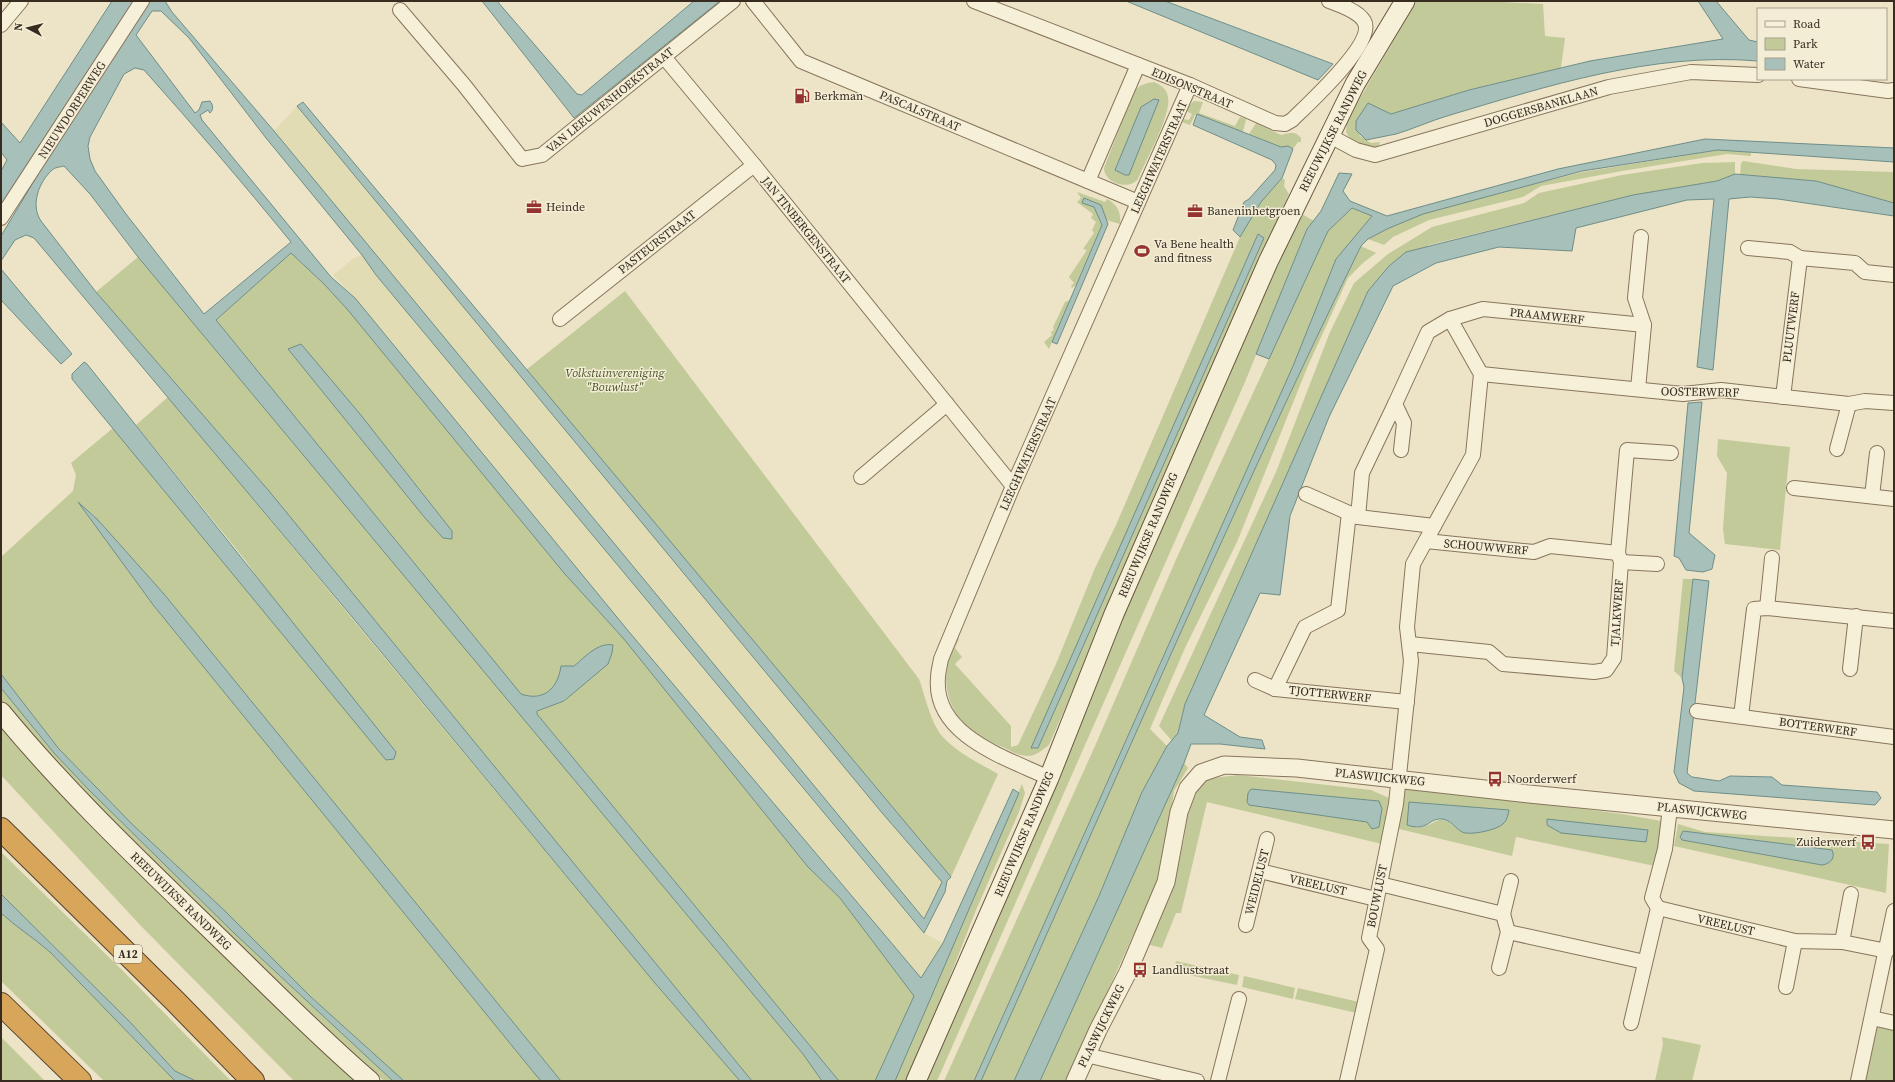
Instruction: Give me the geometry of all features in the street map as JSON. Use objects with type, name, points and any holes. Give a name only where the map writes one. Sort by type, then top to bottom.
[{"type":"highway","name":"A12","points":[[1,829],[175,1001],[252,1081]]},
{"type":"highway","points":[[1,1004],[80,1081]]},
{"type":"main road","name":"REEUWIJKSE RANDWEG","points":[[916,1081],[1049,778],[1114,614],[1268,262],[1355,84],[1405,1]]},
{"type":"main road","name":"REEUWIJKSE RANDWEG","points":[[1,712],[59,779],[102,824],[305,1021],[370,1081]]},
{"type":"street","points":[[1,25],[21,1]]},
{"type":"street","name":"NIEUWDORPERWEG","points":[[1,218],[142,1]]},
{"type":"street","name":"VAN LEEUWENHOEKSTRAAT","points":[[400,10],[464,85],[522,159],[542,155],[732,1]]},
{"type":"street","name":"PASCALSTRAAT","points":[[752,1],[801,61],[1138,202]]},
{"type":"street","name":"EDISONSTRAAT","points":[[974,1],[1190,85],[1275,123],[1285,124],[1292,120],[1352,58],[1364,38],[1366,29],[1364,21],[1347,9],[1329,1]]},
{"type":"street","name":"JAN TINBERGENSTRAAT","points":[[664,57],[754,165],[1014,486]]},
{"type":"street","points":[[1088,181],[1138,65]]},
{"type":"street","name":"DOGGERSBANKLAAN","points":[[1330,136],[1356,150],[1375,155],[1609,87],[1691,72],[1757,76]]},
{"type":"street","points":[[1806,80],[1888,91],[1894,90]]},
{"type":"street","name":"LEEGHWATERSTRAAT","points":[[1049,778],[981,745],[965,735],[953,724],[944,710],[938,678],[944,653],[1014,486],[1190,85]]},
{"type":"street","name":"PASTEURSTRAAT","points":[[560,319],[754,165]]},
{"type":"street","points":[[1638,389],[1644,325],[1635,298],[1641,237]]},
{"type":"street","points":[[1748,248],[1790,252],[1800,258],[1855,263],[1865,272],[1894,275]]},
{"type":"street","name":"PLUUTWERF","points":[[1783,397],[1800,258]]},
{"type":"street","name":"PRAAMWERF","points":[[1275,689],[1305,626],[1338,610],[1353,515],[1362,473],[1428,332],[1450,319],[1482,310],[1644,325]]},
{"type":"street","points":[[1398,778],[1411,661],[1407,627],[1413,564],[1472,454],[1481,374],[1450,319]]},
{"type":"street","name":"OOSTERWERF","points":[[1481,374],[1683,394],[1721,390],[1849,404],[1865,401],[1894,402]]},
{"type":"street","points":[[861,477],[947,404]]},
{"type":"street","points":[[1395,404],[1404,423],[1401,450]]},
{"type":"street","points":[[1836,449],[1849,404]]},
{"type":"street","name":"TJALKWERF","points":[[1410,644],[1489,652],[1503,664],[1594,672],[1606,670],[1614,658],[1619,557],[1627,450],[1671,453]]},
{"type":"street","points":[[1872,496],[1877,453]]},
{"type":"street","points":[[1794,488],[1894,499]]},
{"type":"street","points":[[1306,494],[1353,515],[1434,526]]},
{"type":"street","name":"SCHOUWWERF","points":[[1426,542],[1534,552],[1550,546],[1657,564]]},
{"type":"street","points":[[1742,716],[1761,608],[1772,558]]},
{"type":"street","points":[[1761,608],[1856,616],[1894,621]]},
{"type":"street","points":[[1850,669],[1856,616]]},
{"type":"street","name":"TJOTTERWERF","points":[[1256,680],[1275,689],[1407,702]]},
{"type":"street","name":"BOTTERWERF","points":[[1697,711],[1894,737]]},
{"type":"street","name":"PLASWIJCKWEG","points":[[1075,1081],[1086,1055],[1128,972],[1166,882],[1179,812],[1188,788],[1201,773],[1224,765],[1251,765],[1398,778],[1670,808],[1894,830]]},
{"type":"street","name":"BOUWLUST","points":[[1348,1081],[1377,949],[1369,938],[1396,804],[1398,778]]},
{"type":"street","points":[[1631,1024],[1644,962],[1658,908],[1652,898],[1665,849],[1670,808]]},
{"type":"street","name":"WEIDELUST","points":[[1246,925],[1267,839]]},
{"type":"street","name":"VREELUST","points":[[1260,871],[1376,899]]},
{"type":"street","points":[[1499,968],[1508,932],[1503,914],[1511,881]]},
{"type":"street","points":[[1380,884],[1503,914]]},
{"type":"street","points":[[1842,942],[1851,894]]},
{"type":"street","name":"VREELUST","points":[[1658,908],[1795,941],[1842,942],[1887,951]]},
{"type":"street","points":[[1858,1081],[1887,951],[1894,912]]},
{"type":"street","points":[[1508,932],[1644,962]]},
{"type":"street","points":[[1786,987],[1795,941]]},
{"type":"street","points":[[1218,1081],[1239,999]]},
{"type":"street","points":[[1872,1018],[1894,1023]]},
{"type":"street","points":[[1086,1055],[1197,1081]]},
{"type":"shaded area","points":[[297,106],[883,814],[943,882],[924,920],[274,131]]},
{"type":"shaded area","points":[[362,255],[376,275],[917,926],[924,933],[943,943],[921,978],[630,633],[355,298],[333,275],[354,258]]},
{"type":"green space","points":[[1417,1],[1482,1],[1543,4],[1545,36],[1565,38],[1561,68],[1469,90],[1391,114],[1368,103],[1356,121],[1360,136],[1371,143],[1380,142],[1378,147],[1374,148],[1360,145],[1348,136],[1346,132],[1347,120]]},
{"type":"green space","points":[[1154,82],[1163,88],[1168,97],[1166,115],[1138,179],[1134,183],[1123,185],[1118,184],[1108,178],[1104,168],[1134,91],[1138,87]]},
{"type":"green space","points":[[1194,101],[1203,102],[1199,113],[1235,126],[1240,117],[1246,119],[1243,132],[1197,114],[1190,125],[1182,122],[1183,119],[1189,120],[1192,114],[1184,110]]},
{"type":"green space","points":[[1256,123],[1281,135],[1292,133],[1297,134],[1301,138],[1301,142],[1298,142],[1293,149],[1288,146],[1281,147],[1249,134]]},
{"type":"green space","points":[[1738,147],[1750,150],[1751,156],[1727,154],[1541,186],[1523,197],[1429,220],[1393,237],[1384,245],[1368,239],[1387,229],[1393,215],[1472,199],[1583,172]]},
{"type":"green space","points":[[1743,161],[1796,169],[1894,172],[1894,203],[1816,181],[1740,175],[1741,163]]},
{"type":"green space","points":[[1735,162],[1735,174],[1717,181],[1633,195],[1429,245],[1368,291],[1185,704],[1178,733],[1172,741],[1159,726],[1276,472],[1330,332],[1354,283],[1388,254],[1432,227],[1524,203],[1539,193],[1622,175],[1702,163]]},
{"type":"green space","points":[[1282,178],[1285,180],[1284,186],[1289,194],[1049,745],[1031,756],[1013,752],[986,739],[969,728],[956,714],[951,704],[948,694],[946,672],[956,637],[959,639],[955,648],[962,657],[955,664],[1011,726],[1011,747],[1018,745],[1056,664],[1095,568],[1116,525],[1240,237],[1261,202]],"holes":[[[1258,234],[1264,238],[1038,748],[1032,748]]]},
{"type":"green space","points":[[1077,192],[1105,202],[1107,199],[1111,201],[1118,209],[1120,224],[1106,220],[1101,205],[1094,207],[1102,225],[1076,285],[1072,288],[1071,286],[1074,283],[1069,277],[1087,250],[1083,249],[1094,233],[1092,230],[1096,222],[1091,218],[1093,214],[1077,202],[1081,198]]},
{"type":"green space","points":[[1352,208],[1372,216],[1336,259],[1293,366],[974,1081],[944,1081],[1095,746],[1178,555],[1328,231]]},
{"type":"green space","points":[[1302,214],[1314,221],[1307,229],[1245,382],[937,1081],[924,1081],[1118,621],[1262,291]]},
{"type":"green space","points":[[1361,246],[1376,253],[1364,262],[1348,278],[1307,368],[1237,542],[1185,648],[1150,729],[1167,746],[1142,792],[1099,896],[1014,1081],[981,1081],[1262,453]]},
{"type":"green space","points":[[291,253],[324,284],[347,309],[564,573],[623,638],[808,867],[840,898],[914,996],[875,1081],[839,1081],[537,714],[537,711],[565,701],[612,653],[613,645],[594,650],[559,677],[555,687],[542,695],[529,697],[521,694],[216,320]],"holes":[[[301,344],[360,414],[452,531],[425,518],[288,349]]]},
{"type":"green space","points":[[138,257],[803,1054],[822,1081],[752,1081],[269,491],[96,292]]},
{"type":"green space","name":"Volkstuinvereniging \"Bouwlust\"","points":[[625,291],[919,679],[931,717],[938,731],[954,748],[998,774],[951,877],[526,370]]},
{"type":"green space","points":[[1070,300],[1049,349],[1044,342],[1052,335],[1051,332],[1054,330],[1053,327],[1065,302]]},
{"type":"green space","points":[[168,397],[654,982],[740,1081],[561,1081],[164,594],[98,520],[80,504],[154,606],[541,1081],[404,1081],[311,997],[224,910],[132,824],[59,749],[1,674],[1,557],[73,491],[76,475],[71,463],[113,428],[386,760],[245,560],[136,425]]},
{"type":"green space","points":[[1718,439],[1790,447],[1780,550],[1725,544],[1723,529],[1727,473],[1717,456]]},
{"type":"green space","points":[[1683,579],[1693,579],[1682,678],[1674,671]]},
{"type":"green space","points":[[1,688],[54,753],[89,790],[235,934],[393,1081],[384,1081],[342,1046],[260,968],[54,763],[1,700]]},
{"type":"green space","points":[[1,724],[360,1081],[294,1081],[141,926],[1,775]]},
{"type":"green space","points":[[1184,763],[1188,768],[1174,791],[1166,847],[1154,889],[1067,1081],[1040,1081]]},
{"type":"green space","points":[[1238,775],[1371,790],[1389,798],[1382,844],[1207,802],[1181,913],[1176,913],[1162,948],[1150,945],[1180,857],[1189,802],[1194,788],[1198,784],[1214,778]],"holes":[[[1251,789],[1379,801],[1372,829],[1367,822],[1248,793]]]},
{"type":"green space","points":[[1022,784],[1025,793],[1019,812],[976,910],[909,1081],[895,1081]]},
{"type":"green space","points":[[1405,786],[1622,814],[1667,822],[1655,866],[1516,837],[1512,856],[1395,828]],"holes":[[[1409,802],[1509,810],[1463,833],[1443,820],[1416,828]]]},
{"type":"green space","points":[[1678,824],[1705,832],[1889,844],[1886,893],[1674,846]],"holes":[[[1683,831],[1832,850],[1822,865],[1682,840],[1680,837]]]},
{"type":"green space","points":[[1,852],[123,971],[231,1081],[196,1081],[175,1071],[129,1021],[1,894]]},
{"type":"green space","points":[[1,913],[50,952],[175,1081],[104,1081],[1,981]]},
{"type":"green space","points":[[1176,961],[1239,975],[1237,985],[1174,972]]},
{"type":"green space","points":[[1244,976],[1295,988],[1293,999],[1242,987]]},
{"type":"green space","points":[[1298,988],[1359,1002],[1357,1013],[1295,999]]},
{"type":"green space","points":[[1876,1024],[1894,1028],[1894,1081],[1863,1081]]},
{"type":"green space","points":[[1,1037],[45,1081],[1,1081]]},
{"type":"green space","points":[[1662,1037],[1701,1045],[1692,1081],[1655,1081],[1663,1044]]},
{"type":"water","points":[[112,1],[134,1],[1,206],[1,171],[7,160],[1,152],[1,122],[20,143]]},
{"type":"water","points":[[150,1],[165,1],[172,12],[274,131],[924,919],[942,882],[883,814],[297,106],[303,102],[951,877],[947,881],[945,892],[924,933],[376,275],[362,255],[266,138],[189,38],[161,11],[152,11],[136,35],[195,113],[199,110],[202,102],[210,101],[213,108],[210,113],[208,110],[200,115],[202,120],[331,277],[355,298],[630,633],[921,978],[943,943],[1013,789],[1019,793],[895,1081],[875,1081],[914,996],[840,898],[808,867],[623,638],[564,573],[347,309],[324,284],[291,253],[216,320],[521,694],[537,696],[543,694],[553,687],[557,681],[561,666],[574,666],[597,648],[613,645],[608,664],[564,701],[537,711],[537,714],[839,1081],[822,1081],[803,1054],[138,257],[90,194],[64,166],[52,170],[47,175],[40,187],[36,201],[36,208],[41,221],[96,292],[269,491],[752,1081],[740,1081],[654,982],[353,618],[34,238],[26,235],[15,240],[1,261],[1,236],[43,166]],"holes":[[[135,68],[144,70],[255,198],[291,242],[204,314],[126,214],[95,171],[90,159],[88,146],[90,137],[124,74]]]},
{"type":"water","points":[[482,1],[497,1],[577,94],[582,95],[694,1],[720,1],[574,118]]},
{"type":"water","points":[[1126,1],[1165,1],[1333,64],[1318,80]]},
{"type":"water","points":[[1698,1],[1716,1],[1749,40],[1757,42],[1757,61],[1719,60],[1679,62],[1640,67],[1601,74],[1523,93],[1441,118],[1396,134],[1366,140],[1356,130],[1356,121],[1368,103],[1391,114],[1469,90],[1590,61],[1723,39]]},
{"type":"water","points":[[1154,99],[1159,100],[1129,175],[1125,175],[1115,170],[1141,107]]},
{"type":"water","points":[[1197,114],[1281,147],[1288,146],[1293,149],[1282,178],[1261,202],[1240,237],[1233,230],[1244,202],[1249,199],[1275,170],[1276,165],[1272,160],[1193,125]]},
{"type":"water","points":[[1705,139],[1894,148],[1894,162],[1718,150],[1582,171],[1423,214],[1387,229],[1368,239],[1361,246],[1262,453],[981,1081],[974,1081],[1293,366],[1336,259],[1372,216],[1352,208],[1328,231],[1269,359],[1256,354],[1307,229],[1321,211],[1339,173],[1352,174],[1343,191],[1350,201],[1387,216],[1558,169]]},
{"type":"water","points":[[1735,174],[1816,181],[1894,203],[1894,216],[1778,199],[1750,197],[1729,199],[1713,370],[1697,367],[1714,199],[1687,200],[1576,228],[1572,251],[1499,247],[1436,263],[1393,286],[1329,417],[1290,516],[1280,595],[1260,593],[1204,715],[1240,737],[1262,740],[1265,749],[1220,744],[1191,744],[1184,763],[1040,1081],[1014,1081],[1099,896],[1142,792],[1167,746],[1178,733],[1185,704],[1368,291],[1389,266],[1406,252],[1633,195],[1717,181]]},
{"type":"water","points":[[1084,198],[1101,205],[1108,224],[1057,344],[1052,342],[1102,225],[1094,207],[1082,203]]},
{"type":"water","points":[[1258,234],[1264,238],[1038,748],[1031,748]]},
{"type":"water","points":[[1,269],[72,354],[61,364],[1,300]]},
{"type":"water","points":[[301,344],[360,414],[452,531],[452,539],[443,538],[425,518],[288,349]]},
{"type":"water","points":[[84,362],[396,752],[394,759],[386,760],[72,379],[72,374]]},
{"type":"water","points":[[1702,402],[1689,533],[1715,555],[1712,569],[1703,572],[1686,570],[1679,558],[1674,556],[1688,403]]},
{"type":"water","points":[[78,502],[98,520],[164,594],[561,1081],[541,1081],[535,1074],[154,606]]},
{"type":"water","points":[[1693,579],[1709,581],[1687,773],[1692,777],[1719,781],[1730,776],[1772,777],[1782,785],[1877,792],[1881,798],[1875,805],[1694,791],[1679,783],[1674,772],[1684,687],[1682,678]]},
{"type":"water","points":[[1,674],[59,749],[132,824],[224,910],[311,997],[404,1081],[393,1081],[235,934],[89,790],[54,753],[1,688]]},
{"type":"water","points":[[1251,789],[1379,801],[1382,809],[1379,827],[1372,829],[1367,822],[1249,805],[1247,802],[1248,793]]},
{"type":"water","points":[[1409,802],[1509,810],[1507,818],[1500,826],[1483,832],[1466,833],[1462,832],[1448,821],[1442,819],[1434,820],[1424,826],[1419,827],[1407,825]]},
{"type":"water","points":[[1547,819],[1648,830],[1646,842],[1561,833],[1547,825]]},
{"type":"water","points":[[1683,831],[1832,850],[1833,858],[1830,862],[1822,865],[1682,840],[1680,837]]},
{"type":"water","points":[[1,894],[129,1021],[175,1071],[196,1081],[175,1081],[50,952],[1,913]]},
{"type":"place","name":"Berkman","points":[[802,96]]},
{"type":"place","name":"Heinde","points":[[534,207]]},
{"type":"place","name":"Baneninhetgroen","points":[[1195,211]]},
{"type":"place","name":"Va Bene health and fitness","points":[[1142,251]]},
{"type":"place","name":"Noorderwerf","points":[[1495,779]]},
{"type":"place","name":"Zuiderwerf","points":[[1868,842]]},
{"type":"place","name":"Landluststraat","points":[[1140,970]]}]
